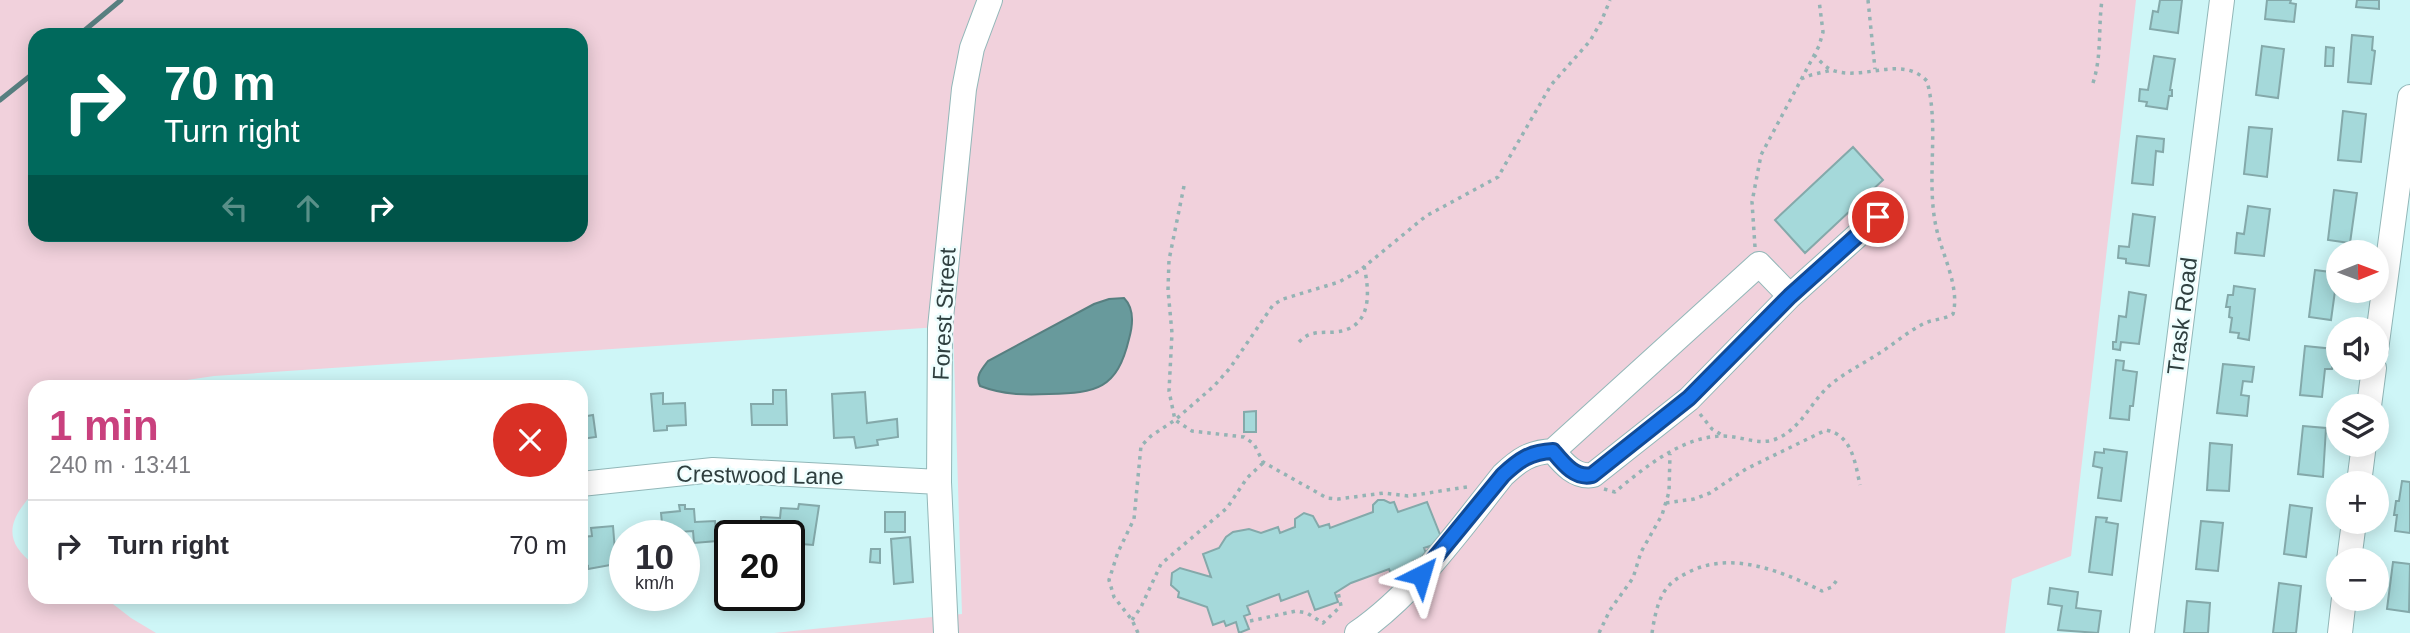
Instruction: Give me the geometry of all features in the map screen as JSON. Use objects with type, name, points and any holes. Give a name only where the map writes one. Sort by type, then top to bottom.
[{"type":"street","name":"Forest Street","points":[[946,633],[939,482],[938,358],[964,89],[972,48],[990,0]]},
{"type":"street","name":"Trask Road","points":[[2142,633],[2222,0]]},
{"type":"street","points":[[2380,317],[2410,97]]},
{"type":"street","points":[[1553,451],[1567,467],[1579,475],[1590,476],[1689,398],[1790,296],[1878,217]]},
{"type":"street","points":[[1357,633],[1421,575],[1497,483],[1526,456],[1553,451],[1759,264],[1790,296]]},
{"type":"street","name":"Crestwood Lane","points":[[588,483],[713,470],[939,482]]},
{"type":"street","points":[[2340,633],[2343,611]]},
{"type":"path","points":[[1138,633],[1111,589],[1111,571],[1134,519],[1141,446],[1214,386],[1230,368],[1273,305],[1283,299],[1339,282],[1364,266],[1426,216],[1498,177],[1550,85],[1590,41],[1610,0]]},
{"type":"path","points":[[1759,264],[1753,235],[1752,210],[1761,155],[1815,56],[1823,32],[1819,0]]},
{"type":"path","points":[[1868,0],[1875,69]]},
{"type":"path","points":[[2093,83],[2099,63],[2102,0]]},
{"type":"path","points":[[1815,56],[1832,70]]},
{"type":"path","points":[[1600,487],[1615,492],[1647,466],[1691,443],[1724,436],[1763,442],[1777,438],[1791,430],[1827,388],[1848,371],[1876,356],[1924,323],[1953,314],[1955,299],[1934,212],[1927,81],[1910,69],[1860,72],[1832,70],[1800,80]]},
{"type":"path","points":[[1184,186],[1169,260],[1168,290],[1172,333],[1169,391],[1175,420],[1192,431],[1244,437],[1254,444],[1263,462],[1327,498],[1384,493],[1408,496],[1497,483]]},
{"type":"path","points":[[1299,342],[1311,334],[1349,329],[1360,321],[1366,310],[1369,293],[1364,266]]},
{"type":"path","points":[[1689,398],[1709,425],[1724,436]]},
{"type":"path","points":[[1666,503],[1703,496],[1746,469],[1826,430],[1836,432],[1847,442],[1860,485]]},
{"type":"path","points":[[1599,633],[1610,610],[1633,578],[1641,552],[1666,503],[1669,492],[1670,453]]},
{"type":"path","points":[[1132,620],[1161,564],[1227,508],[1247,478],[1263,462]]},
{"type":"path","points":[[1652,633],[1663,594],[1671,583],[1707,565],[1746,564],[1785,573],[1822,591],[1832,587],[1839,578]]},
{"type":"path","points":[[1250,621],[1289,612],[1307,613],[1322,624],[1341,606],[1338,592]]},
{"type":"path","points":[[1287,603],[1289,612]]},
{"type":"shaded area","points":[[0,0],[2136,0],[2071,556],[2012,579],[2005,633],[774,633],[962,614],[953,326],[187,380],[28,380],[28,499],[19,511],[12,529],[17,547],[28,559],[28,604],[113,604],[156,633],[0,633]]},
{"type":"water","points":[[1124,298],[1131,312],[1130,334],[1118,369],[1102,385],[1080,392],[1031,394],[1006,393],[980,386],[979,376],[988,361],[1094,304]]},
{"type":"building","points":[[2160,0],[2182,0],[2178,33],[2150,29],[2153,11],[2158,12]]},
{"type":"building","points":[[2267,0],[2291,0],[2290,3],[2296,4],[2294,22],[2265,19]]},
{"type":"building","points":[[2357,0],[2379,0],[2379,9],[2356,7]]},
{"type":"building","points":[[2352,35],[2373,37],[2372,50],[2375,51],[2371,84],[2348,82]]},
{"type":"building","points":[[2262,46],[2284,49],[2278,98],[2256,95]]},
{"type":"building","points":[[2326,47],[2334,48],[2333,66],[2325,66]]},
{"type":"building","points":[[2154,56],[2175,59],[2170,90],[2172,96],[2169,96],[2167,109],[2146,106],[2147,102],[2139,101],[2140,89],[2148,90]]},
{"type":"building","points":[[2343,111],[2366,114],[2361,162],[2338,160]]},
{"type":"building","points":[[2249,127],[2272,129],[2267,177],[2244,174]]},
{"type":"building","points":[[2137,136],[2164,139],[2163,152],[2156,151],[2153,185],[2132,183]]},
{"type":"building","points":[[1853,147],[1883,180],[1805,253],[1775,220]]},
{"type":"building","points":[[2334,190],[2357,193],[2350,240],[2328,240]]},
{"type":"building","points":[[2248,206],[2270,209],[2264,256],[2235,253],[2237,233],[2244,234]]},
{"type":"building","points":[[2133,214],[2155,217],[2149,266],[2126,263],[2126,259],[2118,258],[2119,246],[2129,247]]},
{"type":"building","points":[[2315,270],[2326,271],[2326,303],[2333,303],[2331,317],[2326,317],[2326,319],[2309,317]]},
{"type":"building","points":[[2234,286],[2255,289],[2249,340],[2238,338],[2239,333],[2230,332],[2232,318],[2229,317],[2230,307],[2226,307],[2228,295],[2233,295]]},
{"type":"building","points":[[2129,292],[2146,295],[2139,344],[2121,342],[2120,350],[2113,349],[2119,316],[2126,317]]},
{"type":"building","points":[[2305,346],[2326,348],[2322,397],[2300,395]]},
{"type":"building","points":[[2116,360],[2124,361],[2123,370],[2137,372],[2129,420],[2110,418]]},
{"type":"building","points":[[2223,364],[2254,367],[2252,382],[2243,381],[2241,395],[2249,396],[2247,416],[2217,413]]},
{"type":"building","points":[[773,390],[786,390],[787,425],[752,425],[751,404],[773,404]]},
{"type":"building","points":[[865,392],[867,423],[897,419],[898,437],[877,440],[878,445],[856,448],[854,437],[834,438],[832,394]]},
{"type":"building","points":[[663,393],[663,404],[685,403],[686,425],[667,426],[667,430],[654,431],[651,394]]},
{"type":"building","points":[[1256,411],[1256,432],[1244,432],[1244,412]]},
{"type":"building","points":[[593,415],[596,437],[588,438],[588,416]]},
{"type":"building","points":[[2303,426],[2326,428],[2323,477],[2298,474]]},
{"type":"building","points":[[2210,443],[2232,445],[2229,491],[2207,490]]},
{"type":"building","points":[[2104,449],[2127,452],[2121,501],[2098,498],[2102,468],[2093,466],[2095,452],[2104,453]]},
{"type":"building","points":[[2402,481],[2410,482],[2410,533],[2395,531],[2397,515],[2394,515]]},
{"type":"building","points":[[1378,500],[1394,502],[1398,512],[1427,502],[1443,542],[1424,548],[1427,556],[1413,561],[1416,571],[1393,580],[1389,569],[1351,583],[1335,593],[1338,602],[1315,610],[1308,591],[1281,601],[1279,594],[1247,606],[1250,614],[1244,616],[1249,629],[1239,633],[1236,622],[1226,626],[1224,621],[1213,625],[1207,607],[1178,597],[1179,592],[1171,585],[1172,573],[1180,568],[1211,577],[1203,554],[1219,548],[1233,532],[1249,529],[1261,533],[1278,527],[1280,533],[1295,527],[1295,519],[1304,513],[1313,516],[1319,527],[1329,524],[1330,528],[1373,512],[1373,505]]},
{"type":"building","points":[[799,504],[819,506],[813,545],[805,544],[805,520],[761,520],[761,517],[780,518],[781,508],[798,509]]},
{"type":"building","points":[[679,505],[685,505],[685,509],[694,509],[695,520],[662,520],[661,513],[680,511]]},
{"type":"building","points":[[2290,505],[2312,508],[2306,557],[2284,554]]},
{"type":"building","points":[[885,512],[905,512],[905,532],[885,532]]},
{"type":"building","points":[[2096,517],[2107,518],[2106,522],[2118,524],[2112,575],[2089,572]]},
{"type":"building","points":[[714,521],[714,541],[700,542],[700,522]]},
{"type":"building","points":[[2201,521],[2223,523],[2218,571],[2196,569]]},
{"type":"building","points":[[609,526],[609,565],[588,569],[588,536],[592,536],[591,528]]},
{"type":"building","points":[[910,537],[913,582],[894,584],[891,539]]},
{"type":"building","points":[[871,549],[880,549],[880,563],[870,562]]},
{"type":"building","points":[[2393,562],[2410,564],[2409,612],[2389,609]]},
{"type":"building","points":[[2279,583],[2301,586],[2296,633],[2273,633]]},
{"type":"building","points":[[2050,588],[2078,592],[2076,608],[2101,611],[2098,633],[2058,630],[2062,606],[2048,604]]},
{"type":"building","points":[[2187,601],[2210,603],[2208,633],[2184,633]]},
{"type":"waterway","points":[[87,28],[121,0]]},
{"type":"waterway","points":[[0,100],[28,78]]},
{"type":"route","points":[[1421,575],[1503,475],[1526,456],[1553,451],[1567,467],[1579,475],[1592,475],[1689,398],[1790,296],[1878,217]]}]
